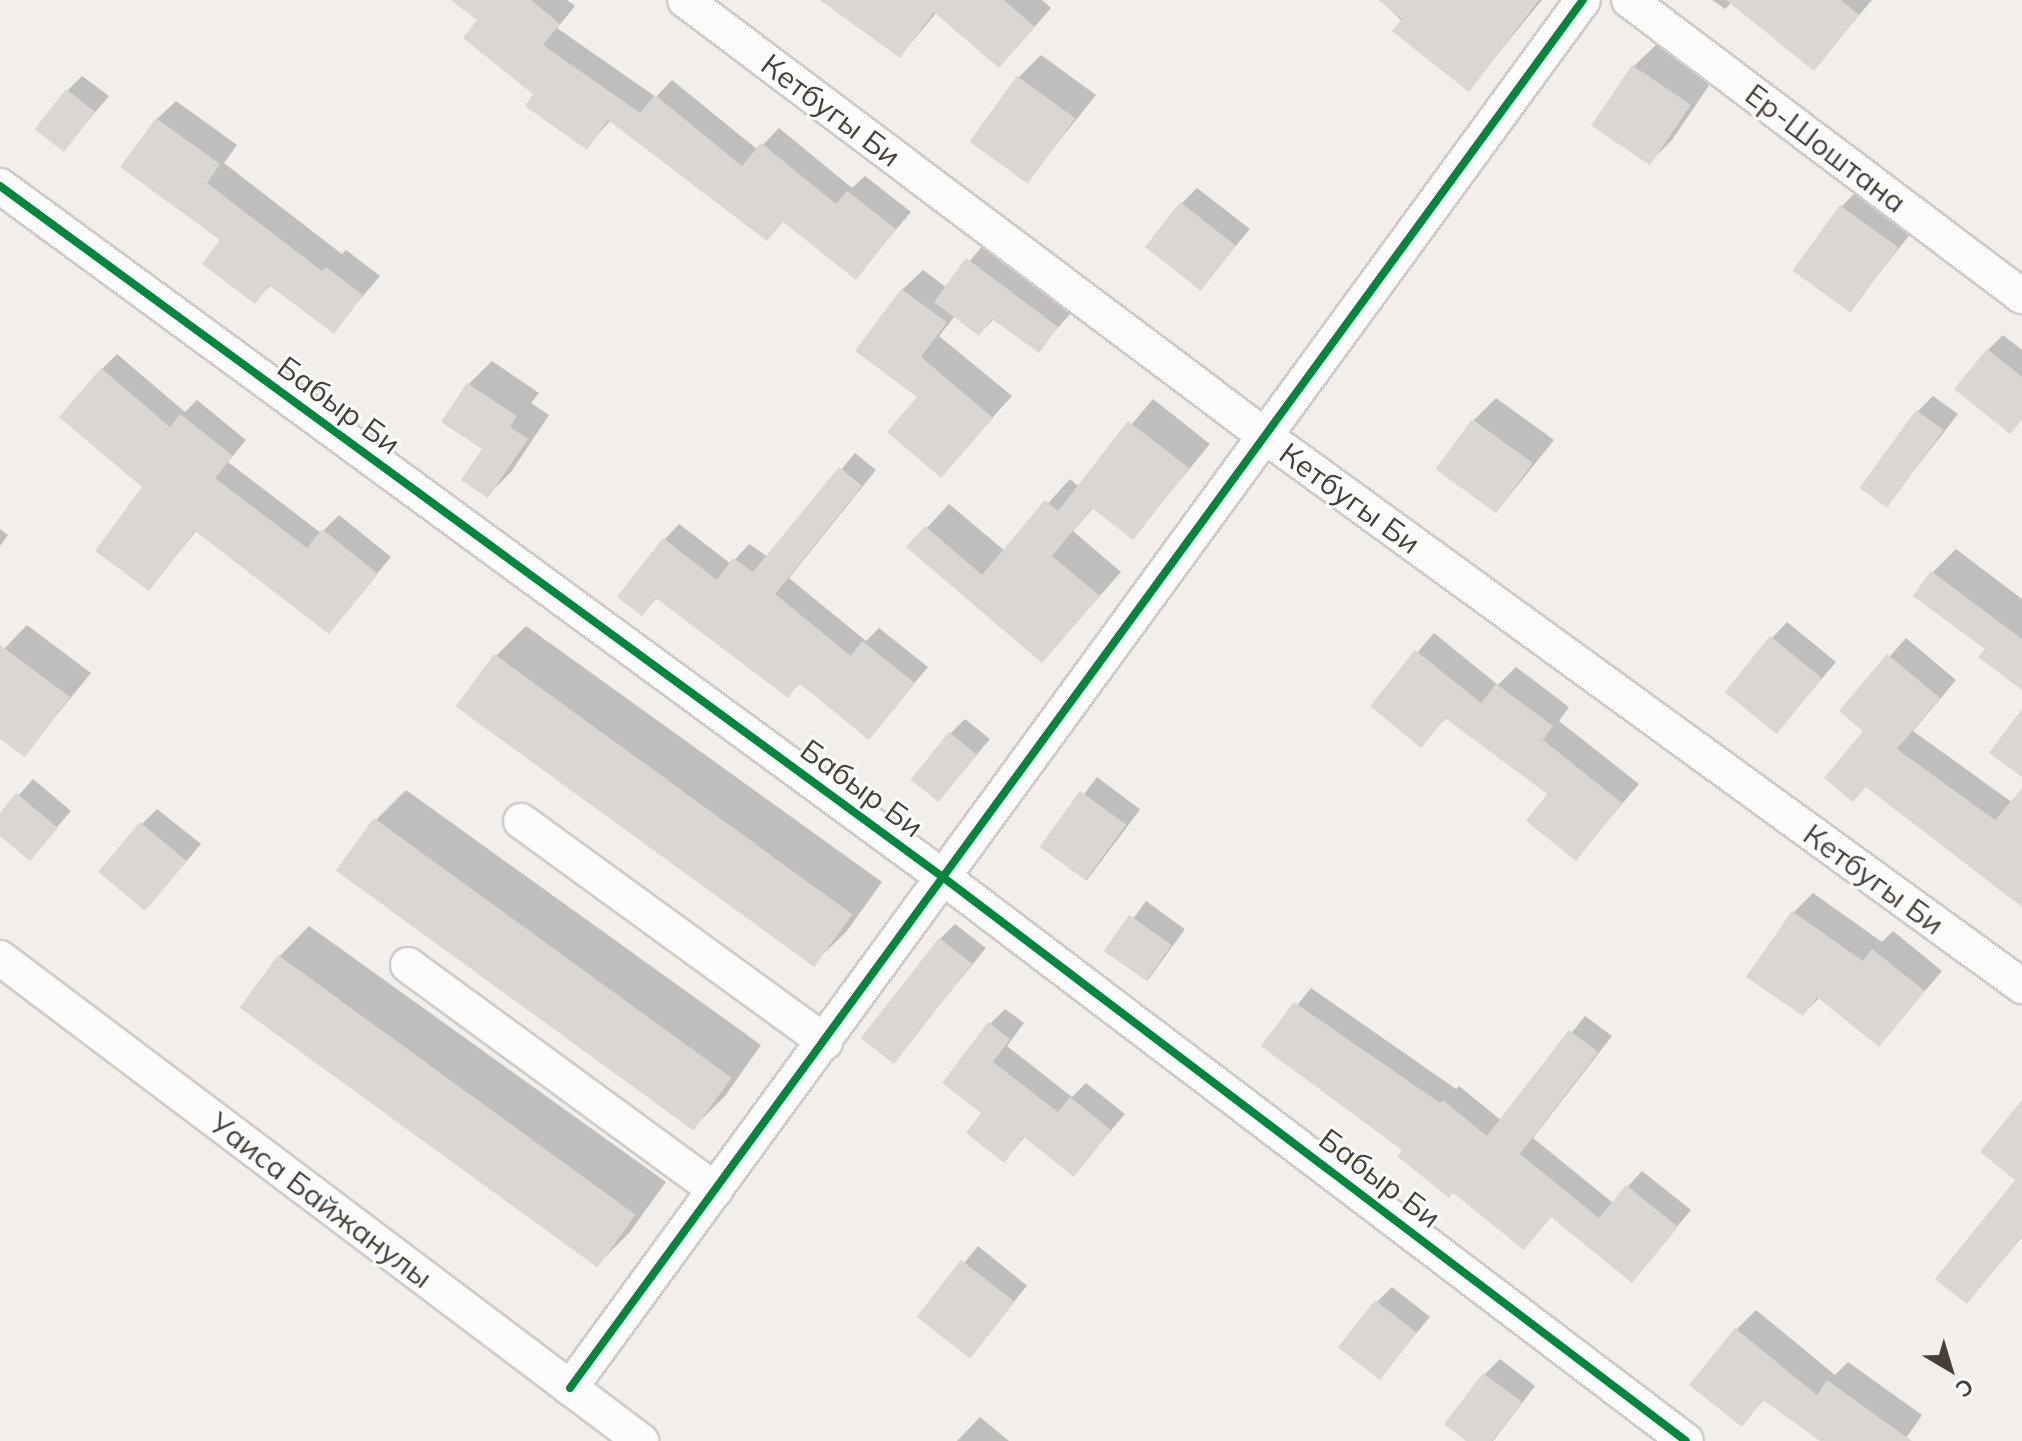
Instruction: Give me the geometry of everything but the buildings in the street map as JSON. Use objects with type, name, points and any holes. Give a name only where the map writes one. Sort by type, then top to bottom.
[{"type":"street","name":"Кетбугы Би","points":[[685,0],[1265,436],[2022,986]]},
{"type":"street","points":[[570,1388],[1583,0]]},
{"type":"street","name":"Ер-Шоштана","points":[[1629,0],[2022,296]]},
{"type":"street","name":"Бабыр Би","points":[[0,186],[944,878],[1686,1441]]},
{"type":"street","points":[[521,821],[825,1042]]},
{"type":"street","name":"Уаиса Байжанулы","points":[[0,958],[641,1441]]},
{"type":"street","points":[[408,965],[715,1190]]},
{"type":"cycle path","points":[[570,1388],[1583,0]]},
{"type":"cycle path","points":[[0,186],[944,878],[1686,1441]]}]
